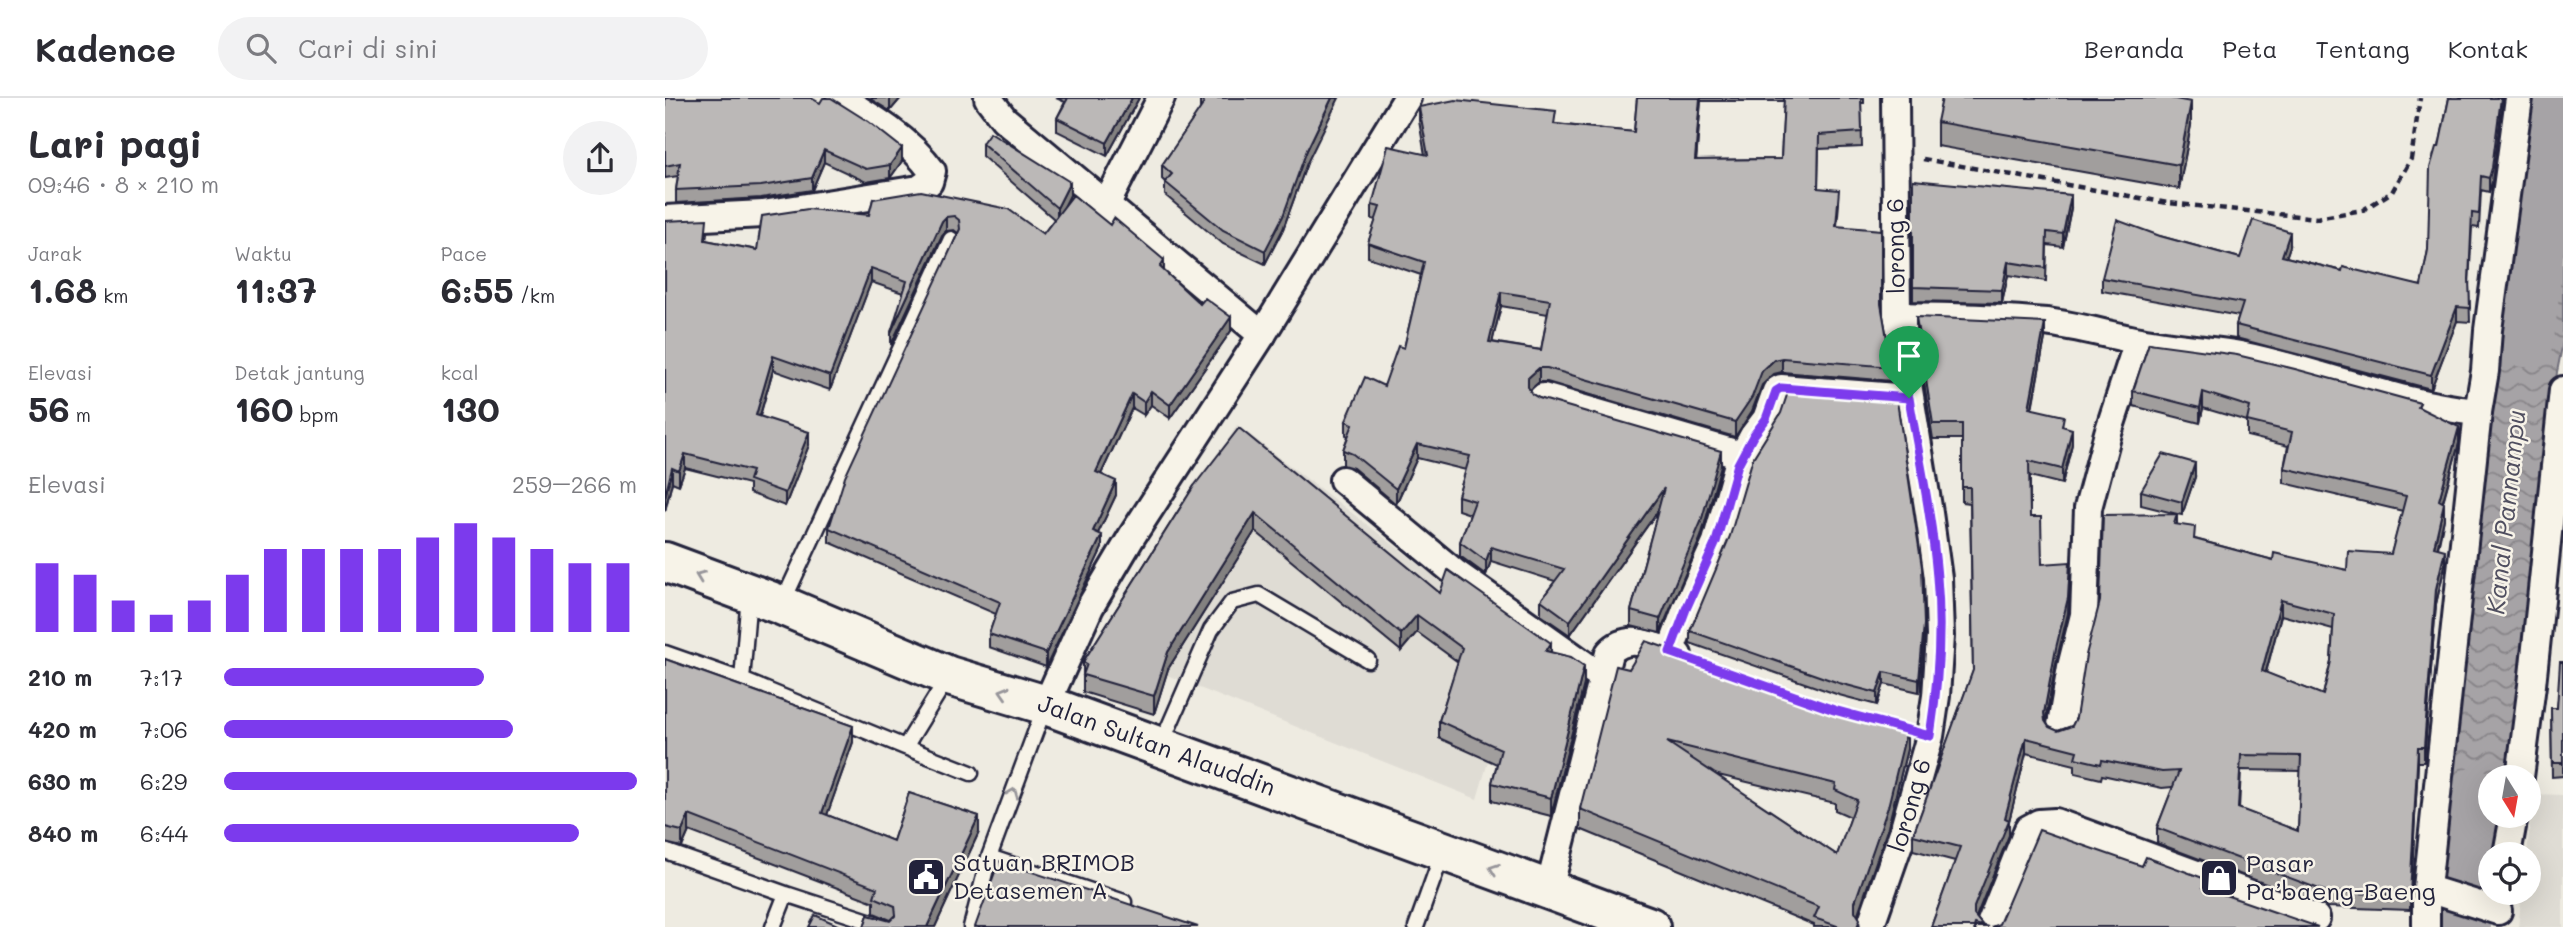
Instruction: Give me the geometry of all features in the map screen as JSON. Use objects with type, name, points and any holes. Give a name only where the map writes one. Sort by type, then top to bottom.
[{"type":"main road","name":"Jalan Sultan Alauddin","points":[[665,562],[949,676],[1045,705],[1164,736],[1444,850],[1650,927]]},
{"type":"street","points":[[665,219],[764,214],[919,188],[929,182],[932,171],[926,162],[889,130],[840,98]]},
{"type":"street","points":[[988,98],[1004,119],[1262,335]]},
{"type":"street","points":[[1105,205],[1161,98]]},
{"type":"street","points":[[1045,705],[1090,607],[1132,536],[1262,335],[1407,98]]},
{"type":"street","name":"lorong 6","points":[[1870,927],[1903,832],[1918,733],[1936,696],[1940,636],[1938,578],[1897,316],[1895,98]]},
{"type":"street","points":[[2426,927],[2436,892],[2478,412],[2483,390],[2489,317],[2519,98]]},
{"type":"street","points":[[1897,316],[2045,322],[2094,329],[2139,341],[2237,355],[2297,368],[2411,402],[2478,412]]},
{"type":"street","points":[[2060,731],[2071,667],[2084,615],[2088,508],[2108,433],[2139,341]]},
{"type":"street","points":[[1670,652],[1716,542],[1742,455],[1766,419],[1776,391],[1781,388],[1909,398]]},
{"type":"street","points":[[2522,765],[2563,390]]},
{"type":"street","points":[[1543,397],[1742,455]]},
{"type":"street","points":[[1343,480],[1454,572],[1602,677]]},
{"type":"street","points":[[1549,888],[1609,653],[1623,642],[1639,642],[1695,661]]},
{"type":"street","points":[[1989,927],[2028,829],[2045,822],[2055,822],[2316,918]]},
{"type":"street","points":[[2436,892],[2495,909]]},
{"type":"lane","points":[[742,680],[765,600],[951,239]]},
{"type":"lane","points":[[1164,736],[1211,630],[1232,602],[1259,595],[1368,660]]},
{"type":"lane","points":[[665,653],[742,680],[971,773]]},
{"type":"lane","points":[[905,747],[949,676]]},
{"type":"lane","points":[[971,927],[989,857],[1045,705]]},
{"type":"lane","points":[[1416,927],[1444,850]]},
{"type":"lane","points":[[665,851],[887,927]]},
{"type":"lane","points":[[989,857],[1132,905]]},
{"type":"lane","points":[[773,927],[786,894]]},
{"type":"path","points":[[1894,153],[2168,203],[2317,218],[2363,209],[2392,192],[2411,159],[2420,98]]},
{"type":"shaded area","points":[[1237,425],[1523,644],[1477,799],[1102,649]]},
{"type":"shaded area","points":[[2541,794],[2563,795],[2563,927],[2518,927],[2521,905],[2541,905],[2541,842],[2528,842],[2530,828],[2541,828]]},
{"type":"water","points":[[2528,98],[2563,98],[2563,254],[2510,247]]},
{"type":"water","points":[[2524,257],[2563,265],[2563,342],[2557,372],[2511,765],[2478,765],[2478,828],[2504,828],[2502,842],[2478,842],[2478,881],[2448,869],[2448,827],[2494,375],[2509,298],[2511,258]]},
{"type":"water","points":[[2445,903],[2490,917],[2487,927],[2444,927]]},
{"type":"building","points":[[665,98],[811,98],[820,103],[823,98],[831,98],[869,122],[902,148],[890,165],[866,169],[824,150],[812,178],[761,186],[676,190],[680,163],[665,166]]},
{"type":"building","points":[[1068,98],[1132,98],[1107,143],[1057,118]]},
{"type":"building","points":[[1200,98],[1332,98],[1307,150],[1283,216],[1265,251],[1223,230],[1165,182],[1172,174],[1162,165],[1204,103]]},
{"type":"building","points":[[1637,98],[1700,98],[1695,160],[1781,159],[1784,98],[1861,98],[1862,132],[1819,135],[1818,188],[1839,190],[1836,226],[1881,230],[1881,304],[1892,367],[1782,358],[1774,360],[1762,371],[1752,397],[1735,422],[1547,368],[1539,368],[1528,378],[1528,387],[1532,394],[1539,398],[1721,451],[1701,522],[1660,619],[1631,611],[1664,488],[1570,621],[1541,600],[1564,569],[1491,547],[1486,561],[1460,542],[1475,501],[1458,496],[1470,456],[1417,444],[1396,489],[1353,454],[1343,450],[1353,424],[1346,421],[1365,377],[1384,386],[1398,346],[1404,348],[1424,262],[1368,243],[1380,207],[1372,205],[1388,146],[1428,155],[1419,107],[1455,100],[1556,111],[1554,124],[1634,132]],"holes":[[[1501,292],[1550,300],[1541,350],[1489,342]]]},
{"type":"building","points":[[1942,98],[2170,98],[2191,102],[2179,165],[1937,122]]},
{"type":"building","points":[[2449,98],[2501,98],[2492,168],[2489,178],[2481,176],[2479,214],[2472,213],[2470,308],[2457,307],[2431,375],[2236,325],[2243,303],[2102,278],[2117,220],[2160,236],[2240,258],[2253,220],[2290,232],[2282,256],[2342,271],[2343,267],[2421,286],[2428,250],[2430,168],[2436,147],[2439,147]]},
{"type":"building","points":[[990,132],[1070,182],[1057,208],[982,143]]},
{"type":"building","points":[[1913,180],[2071,195],[2063,234],[2047,232],[2046,268],[2008,262],[2002,290],[1913,287]]},
{"type":"building","points":[[921,191],[1008,209],[1043,234],[1073,195],[1110,225],[1114,218],[1164,260],[1160,267],[1200,304],[1205,298],[1231,317],[1170,405],[1151,391],[1144,402],[1132,394],[1096,472],[1116,481],[1093,531],[1102,535],[1046,653],[989,634],[1000,602],[829,528],[845,477],[960,229],[959,220],[954,216],[946,217],[942,221],[891,332],[907,281],[871,268],[830,376],[773,356],[756,415],[809,432],[785,493],[749,480],[752,471],[685,454],[679,471],[672,468],[665,497],[665,221],[707,219],[705,240],[757,250],[762,216],[808,209],[869,215],[873,199]]},
{"type":"building","points":[[1916,317],[2045,323],[2029,408],[2064,416],[2062,426],[2072,429],[2062,469],[2029,461],[2030,517],[2041,517],[2042,564],[2070,562],[2068,598],[2044,713],[2049,727],[2058,731],[2072,726],[2076,718],[2086,655],[2100,601],[2103,515],[2177,514],[2174,524],[2195,527],[2194,539],[2273,560],[2274,553],[2347,570],[2348,551],[2391,554],[2406,496],[2284,468],[2292,432],[2247,421],[2250,407],[2203,392],[2200,408],[2133,391],[2149,343],[2237,355],[2295,369],[2420,403],[2418,407],[2459,427],[2439,500],[2444,503],[2434,547],[2445,550],[2436,589],[2424,747],[2418,747],[2410,895],[2327,892],[2157,828],[2179,771],[2162,772],[2102,760],[2101,764],[2075,758],[2077,751],[2026,738],[2005,818],[2009,820],[1974,907],[1974,915],[1983,926],[1988,927],[1985,927],[1975,924],[1974,927],[1931,927],[1960,847],[1913,835],[1973,670],[1970,487],[1962,487],[1962,424],[1933,424]],"holes":[[[2281,600],[2334,614],[2331,661],[2323,695],[2262,671]],[[2241,755],[2301,756],[2298,831],[2238,808]]]},
{"type":"building","points":[[1788,392],[1897,401],[1922,567],[1924,624],[1919,680],[1884,672],[1877,693],[1839,683],[1690,631],[1730,536],[1753,458],[1781,413]]},
{"type":"building","points":[[1239,428],[1440,593],[1448,570],[1551,643],[1546,651],[1571,657],[1584,666],[1551,798],[1492,783],[1501,749],[1439,721],[1462,648],[1417,615],[1401,634],[1255,513],[1168,652],[1154,696],[1083,675],[1087,664],[1083,662],[1194,486]]},
{"type":"building","points":[[2163,454],[2195,463],[2182,502],[2141,491]]},
{"type":"building","points":[[1646,641],[1829,705],[1867,715],[1866,718],[1907,729],[1888,807],[1855,902],[1855,911],[1860,919],[1857,927],[1840,927],[1814,918],[1819,907],[1580,809],[1616,666],[1629,669]],"holes":[[[1667,742],[1836,784],[1835,790],[1857,800],[1837,855]]]},
{"type":"building","points":[[665,659],[853,726],[822,813],[893,841],[909,793],[979,816],[927,927],[864,927],[868,915],[890,921],[896,915],[895,906],[874,897],[877,888],[689,815],[682,831],[665,827]]},
{"type":"building","points":[[2560,662],[2563,662],[2563,763],[2552,763],[2551,708],[2557,708]]},
{"type":"building","points":[[2039,830],[2142,866],[2146,857],[2230,888],[2202,887],[2318,927],[1991,927],[1999,924]]},
{"type":"building","name":"Satuan BRIMOB Detasemen A","points":[[999,861],[1198,927],[975,927]]},
{"type":"building","points":[[815,915],[842,927],[809,927]]},
{"type":"waterway","name":"Kanal Pannampu","points":[[2525,338],[2552,98]]},
{"type":"waterway","name":"Kanal Pannampu","points":[[2461,927],[2474,797]]},
{"type":"place","name":"Satuan BRIMOB Detasemen A","points":[[926,877]]},
{"type":"place","name":"Pasar Paʼbaeng-Baeng","points":[[2219,878]]},
{"type":"route","points":[[1781,388],[1909,398],[1938,578],[1940,636],[1930,736],[1834,710],[1670,652],[1716,542],[1738,464],[1766,419],[1776,391],[1781,388]]}]
